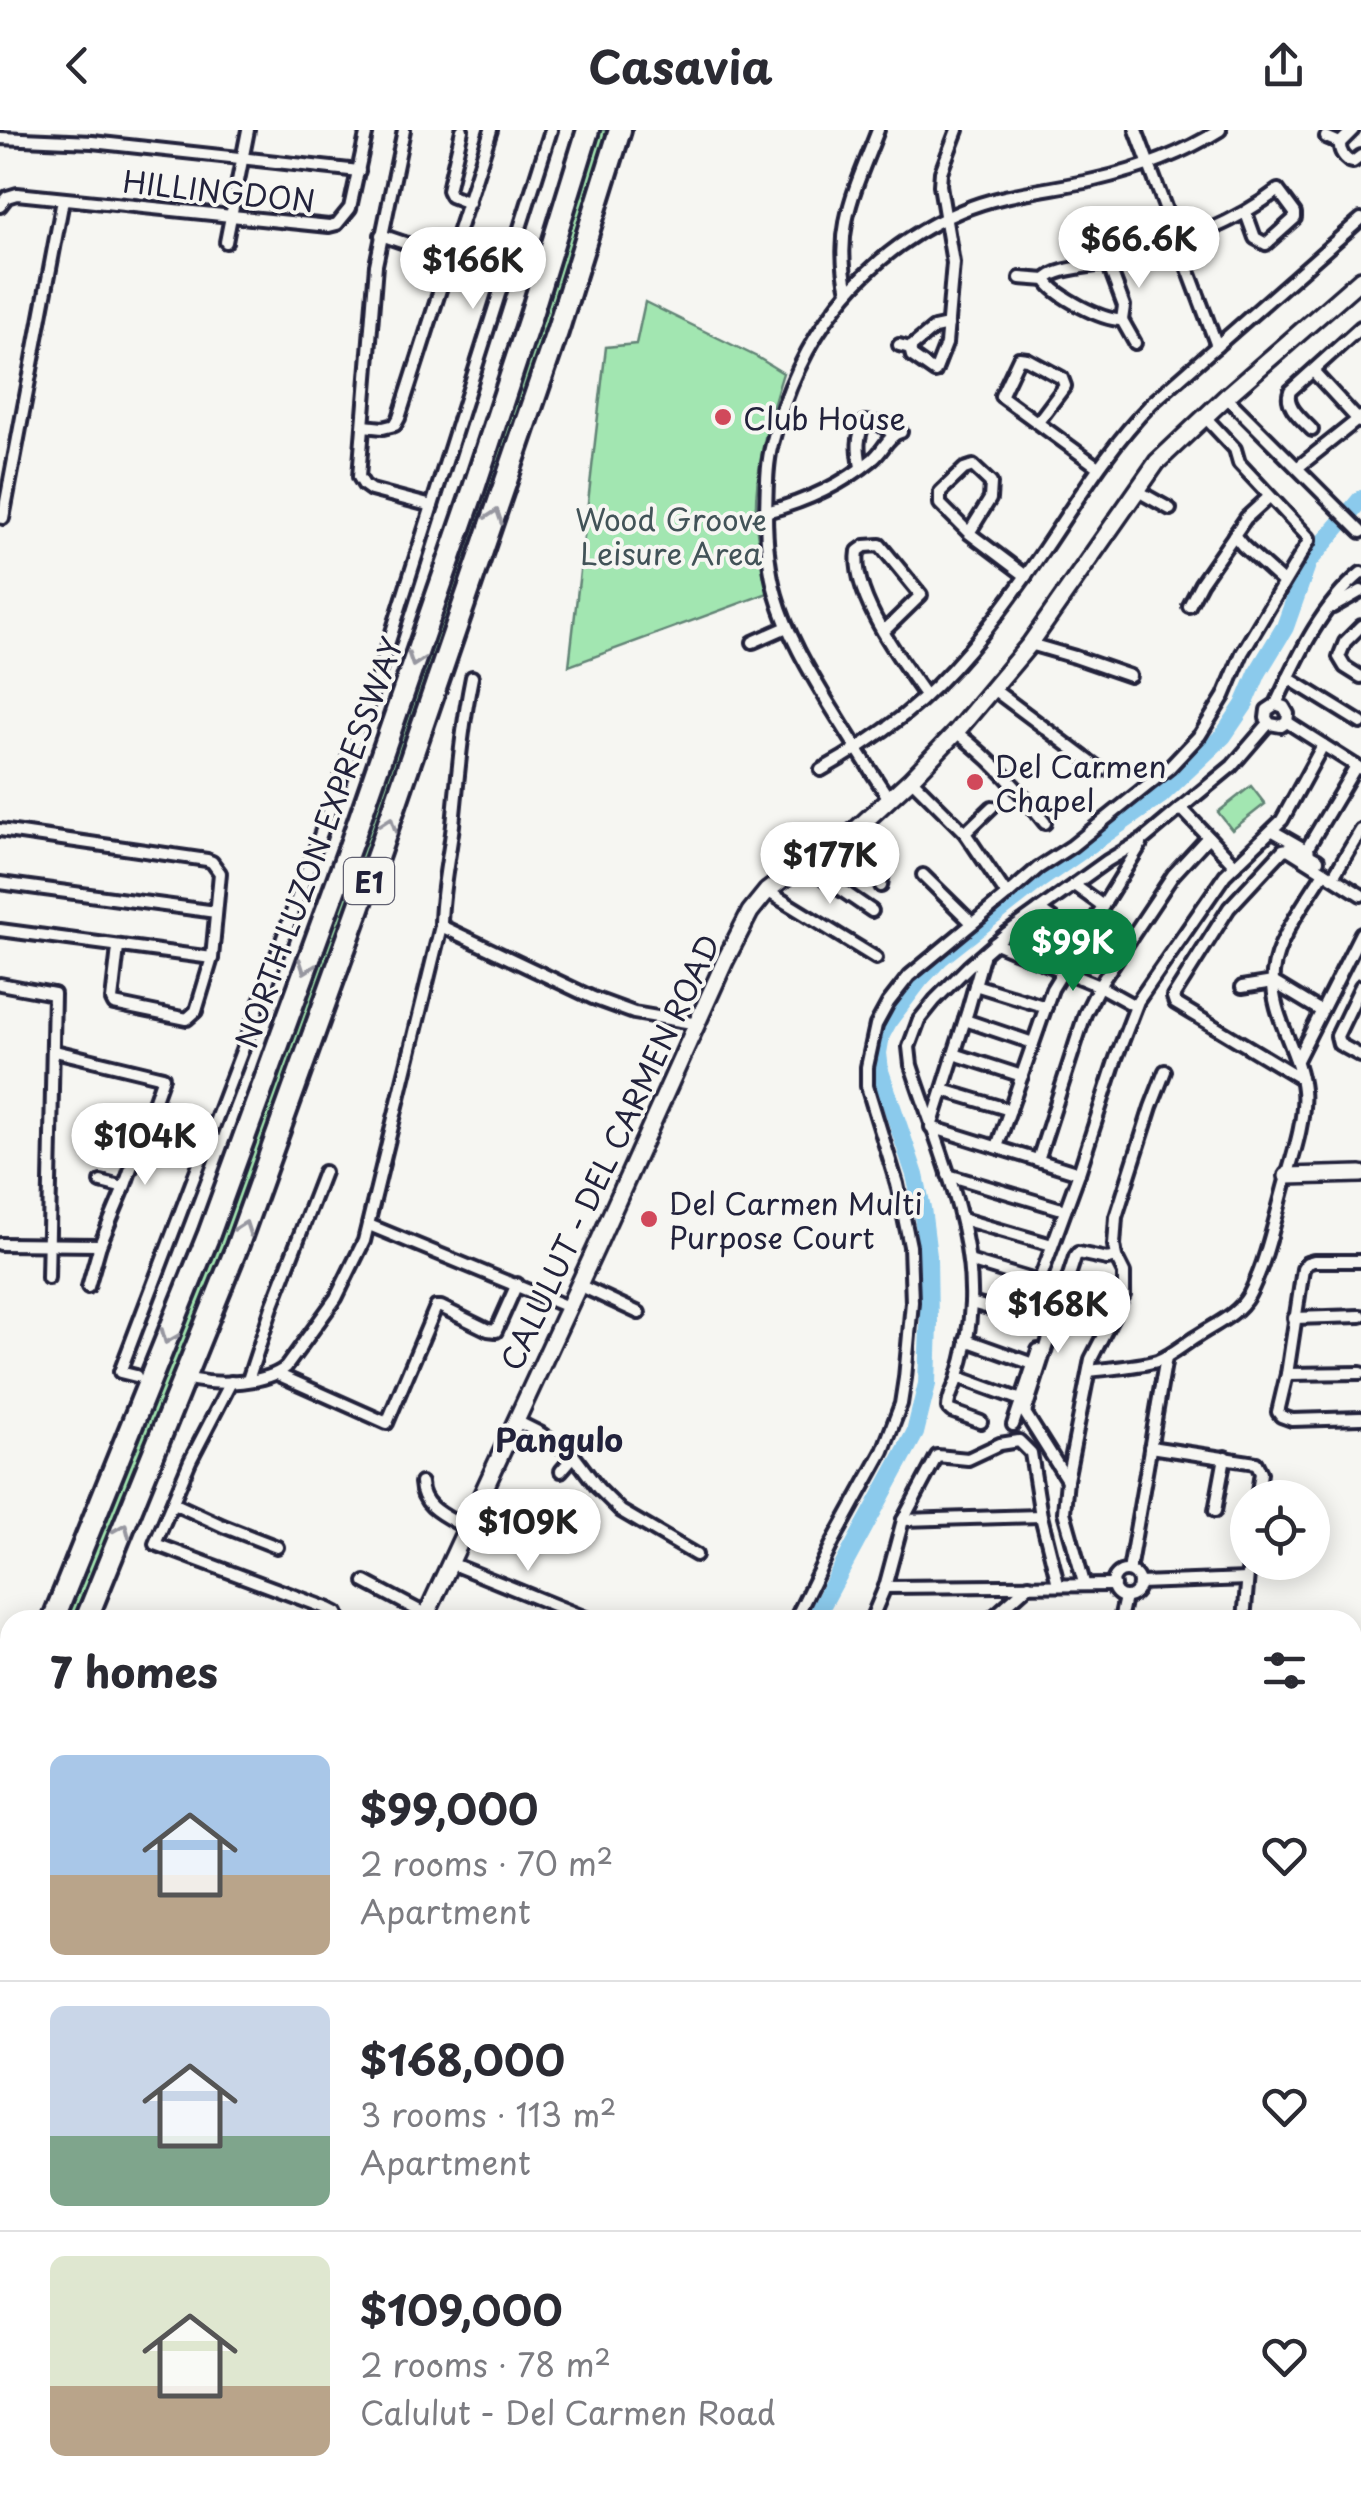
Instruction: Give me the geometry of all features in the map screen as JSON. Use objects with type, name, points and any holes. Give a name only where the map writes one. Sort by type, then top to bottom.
[{"type":"highway","name":"NORTH LUZON EXPRESSWAY","points":[[57,1610],[209,1234],[352,841],[494,430],[588,130]]},
{"type":"highway","name":"NORTH LUZON EXPRESSWAY","points":[[90,1610],[237,1248],[366,890],[557,332],[620,130]]},
{"type":"main road","name":"CALULUT - DEL CARMEN ROAD","points":[[429,1610],[750,912],[767,890],[850,835],[912,779],[1030,644],[1157,462],[1226,396],[1361,279]]},
{"type":"main road","points":[[1287,1176],[1361,1174]]},
{"type":"street","points":[[226,242],[248,130]]},
{"type":"street","name":"HILLINGDON","points":[[0,206],[7,197],[17,194],[339,226],[350,208],[367,130]]},
{"type":"street","points":[[404,130],[376,265],[359,477],[364,486],[432,506]]},
{"type":"street","points":[[462,130],[448,190],[451,196],[469,204]]},
{"type":"street","points":[[364,426],[383,428],[395,425],[400,418],[491,130]]},
{"type":"street","points":[[136,1376],[120,1372],[310,868],[380,670],[551,130]]},
{"type":"street","points":[[848,291],[842,268],[843,232],[878,130]]},
{"type":"street","points":[[948,324],[934,328],[905,347],[935,372],[946,344],[948,324],[953,263],[940,185],[957,130]]},
{"type":"street","points":[[1136,130],[1217,346]]},
{"type":"street","points":[[890,800],[808,669],[775,594],[767,555],[767,471],[792,380],[817,331],[848,291],[892,251],[945,218],[1005,196],[1096,180],[1170,157],[1220,130]]},
{"type":"street","points":[[1353,130],[1340,143],[1340,152],[1349,162],[1361,156]]},
{"type":"street","points":[[0,138],[92,136],[242,160],[359,170]]},
{"type":"street","points":[[1326,137],[1340,143]]},
{"type":"street","points":[[1046,280],[1052,273],[1108,263],[1178,242],[1246,213],[1278,190],[1295,218],[1266,244],[1255,238],[1246,213]]},
{"type":"street","points":[[4,518],[5,486],[64,200]]},
{"type":"street","points":[[821,770],[857,749],[925,695],[978,639],[1026,576],[1127,428],[1361,219]]},
{"type":"street","points":[[382,234],[449,258]]},
{"type":"street","points":[[1108,263],[1124,306],[1122,320],[1135,343]]},
{"type":"street","points":[[1020,278],[1046,280]]},
{"type":"street","points":[[1046,280],[1052,290],[1104,317],[1122,320]]},
{"type":"street","points":[[1312,430],[1289,404],[1290,391],[1361,326]]},
{"type":"street","points":[[1038,422],[1065,382],[1019,358],[1002,396],[1098,467]]},
{"type":"street","points":[[1298,468],[1360,420],[1313,371]]},
{"type":"street","points":[[1226,396],[1361,532]]},
{"type":"street","points":[[800,1610],[883,1451],[901,1404],[905,1378],[912,1302],[910,1246],[897,1184],[867,1086],[876,1024],[909,976],[1038,868],[1072,846],[1160,774],[1191,744],[1224,696],[1242,653],[1310,541],[1239,463],[1234,449],[1204,416]]},
{"type":"street","points":[[766,512],[824,491],[861,467],[881,452],[897,433],[863,419],[857,446],[861,467]]},
{"type":"street","points":[[968,534],[992,493],[991,482],[973,466],[940,492],[940,504],[968,534],[1026,576]]},
{"type":"street","points":[[1136,490],[1170,509]]},
{"type":"street","points":[[1189,606],[1246,518],[1269,497]]},
{"type":"street","points":[[1234,535],[1283,582]]},
{"type":"street","points":[[883,632],[922,596],[880,545],[872,544],[858,551],[860,577],[883,632],[925,695]]},
{"type":"street","points":[[1276,704],[1287,710],[1288,718],[1277,727],[1266,718],[1267,710],[1276,704],[1314,627],[1344,587],[1361,572]]},
{"type":"street","points":[[1328,610],[1361,590]]},
{"type":"street","points":[[752,642],[787,627]]},
{"type":"street","points":[[1360,630],[1345,642],[1338,657],[1345,668],[1361,678]]},
{"type":"street","points":[[1030,644],[1130,676]]},
{"type":"street","points":[[194,1380],[230,1382],[277,1374],[296,1356],[352,1269],[369,1225],[441,926],[462,724],[472,677]]},
{"type":"street","points":[[1288,678],[1361,724]]},
{"type":"street","points":[[994,689],[1101,770]]},
{"type":"street","points":[[981,1422],[948,1408],[966,1340],[971,1302],[969,1261],[962,1219],[911,1065],[909,1046],[913,1032],[935,1000],[995,943],[1144,838],[1232,766],[1269,722]]},
{"type":"street","points":[[1286,722],[1359,768],[1308,851]]},
{"type":"street","points":[[956,732],[1025,796],[1045,823]]},
{"type":"street","points":[[1031,1313],[1135,1006],[1213,890],[1282,820],[1323,745]]},
{"type":"street","points":[[912,779],[964,832],[1007,895]]},
{"type":"street","points":[[964,832],[992,807]]},
{"type":"street","points":[[1180,808],[1235,865]]},
{"type":"street","points":[[0,830],[212,862],[220,874],[212,958],[196,1011],[187,1019],[114,1004],[118,948]]},
{"type":"street","points":[[1089,1371],[1166,1357],[1224,1320],[1247,1299],[1267,1246],[1302,1115],[1303,1090],[1297,1060],[1273,995],[1273,969],[1279,948],[1361,830]]},
{"type":"street","points":[[1273,831],[1308,851],[1361,895]]},
{"type":"street","points":[[850,835],[883,872],[881,886]]},
{"type":"street","points":[[1038,1160],[1085,1014],[1099,986],[1173,874],[1208,837]]},
{"type":"street","points":[[997,1148],[1062,970],[1144,838]]},
{"type":"street","points":[[1300,1078],[1207,1024],[1172,997],[1229,908],[1283,850],[1361,887]]},
{"type":"street","points":[[803,864],[872,911]]},
{"type":"street","points":[[924,875],[972,923]]},
{"type":"street","points":[[0,883],[216,912]]},
{"type":"street","points":[[1074,885],[1103,906]]},
{"type":"street","points":[[767,890],[876,958]]},
{"type":"street","points":[[1039,910],[1082,940]]},
{"type":"street","points":[[441,926],[594,998],[634,1013],[698,1024]]},
{"type":"street","points":[[0,930],[212,958]]},
{"type":"street","points":[[1297,1060],[1361,933]]},
{"type":"street","points":[[995,943],[1099,986],[1135,1006]]},
{"type":"street","points":[[931,1128],[984,953]]},
{"type":"street","points":[[1242,987],[1273,982],[1321,1011]]},
{"type":"street","points":[[0,984],[54,994],[48,1278]]},
{"type":"street","points":[[975,985],[1046,1006]]},
{"type":"street","points":[[1361,986],[1336,1036],[1339,1044],[1361,1056]]},
{"type":"street","points":[[965,1020],[1034,1043]]},
{"type":"street","points":[[55,1050],[163,1077],[88,1287]]},
{"type":"street","points":[[954,1054],[1022,1076]]},
{"type":"street","points":[[1084,1584],[1064,1512],[1067,1480],[1090,1359],[1124,1294],[1124,1273],[1114,1245],[1116,1217],[1165,1071]]},
{"type":"street","points":[[943,1090],[1010,1110]]},
{"type":"street","points":[[104,1123],[142,1132]]},
{"type":"street","points":[[931,1128],[1080,1172]]},
{"type":"street","points":[[248,1380],[324,1172]]},
{"type":"street","points":[[948,1175],[1065,1210]]},
{"type":"street","points":[[101,1182],[124,1188]]},
{"type":"street","points":[[962,1219],[1052,1245]]},
{"type":"street","points":[[369,1225],[568,1307]]},
{"type":"street","points":[[0,1244],[100,1245]]},
{"type":"street","points":[[1067,1480],[1025,1413],[1075,1257],[1116,1257]]},
{"type":"street","points":[[969,1261],[1040,1282]]},
{"type":"street","points":[[1361,1261],[1314,1261],[1303,1268],[1279,1405],[1280,1416],[1292,1420],[1361,1418]]},
{"type":"street","points":[[277,1374],[388,1423],[436,1308],[496,1331],[517,1284]]},
{"type":"street","points":[[578,1284],[639,1313]]},
{"type":"street","points":[[971,1302],[1022,1317],[1031,1313],[1049,1320],[1013,1425]]},
{"type":"street","points":[[1294,1318],[1361,1316]]},
{"type":"street","points":[[966,1340],[1034,1364]]},
{"type":"street","points":[[1129,1572],[1166,1357]]},
{"type":"street","points":[[1287,1374],[1361,1372]]},
{"type":"street","points":[[958,1377],[1022,1400]]},
{"type":"street","points":[[230,1382],[154,1544],[331,1610]]},
{"type":"street","points":[[516,1421],[574,1456],[621,1510],[696,1555]]},
{"type":"street","points":[[875,1610],[903,1520],[936,1456],[968,1459],[1018,1440],[1031,1453],[1058,1584]]},
{"type":"street","points":[[1150,1447],[1256,1463],[1260,1467],[1259,1480]]},
{"type":"street","points":[[560,1471],[574,1456]]},
{"type":"street","points":[[1216,1512],[1225,1458]]},
{"type":"street","points":[[420,1482],[428,1505],[466,1528]]},
{"type":"street","points":[[173,1503],[276,1547]]},
{"type":"street","points":[[903,1520],[1041,1516]]},
{"type":"street","points":[[450,1563],[562,1610]]},
{"type":"street","points":[[1124,1571],[1136,1575],[1139,1583],[1137,1592],[1125,1597],[1117,1593],[1114,1585],[1116,1576],[1124,1571]]},
{"type":"street","points":[[1139,1583],[1230,1580]]},
{"type":"street","points":[[1245,1610],[1247,1580]]},
{"type":"street","points":[[364,1582],[414,1610]]},
{"type":"street","points":[[1001,1610],[1030,1585]]},
{"type":"street","points":[[885,1587],[1114,1585]]},
{"type":"street","points":[[1122,1610],[1125,1597]]},
{"type":"green space","points":[[594,130],[614,130],[517,437],[211,1294],[84,1610],[63,1610],[124,1462]]},
{"type":"green space","name":"Wood Groove Leisure Area","points":[[645,302],[783,373],[757,484],[757,531],[768,593],[569,666],[606,347],[636,344]]},
{"type":"green space","points":[[1251,786],[1265,804],[1232,830],[1218,812]]},
{"type":"waterway","points":[[819,1610],[915,1433],[927,1384],[928,1256],[922,1208],[880,1071],[881,1035],[920,979],[940,958],[1039,880],[1161,795],[1223,736],[1285,627],[1308,562],[1361,499]]},
{"type":"place","name":"Club House","points":[[723,417]]},
{"type":"place","name":"Del Carmen Chapel","points":[[975,782]]},
{"type":"place","name":"Del Carmen Multi Purpose Court","points":[[649,1219]]},
{"type":"district","name":"Pangulo","points":[[559,1439]]}]
